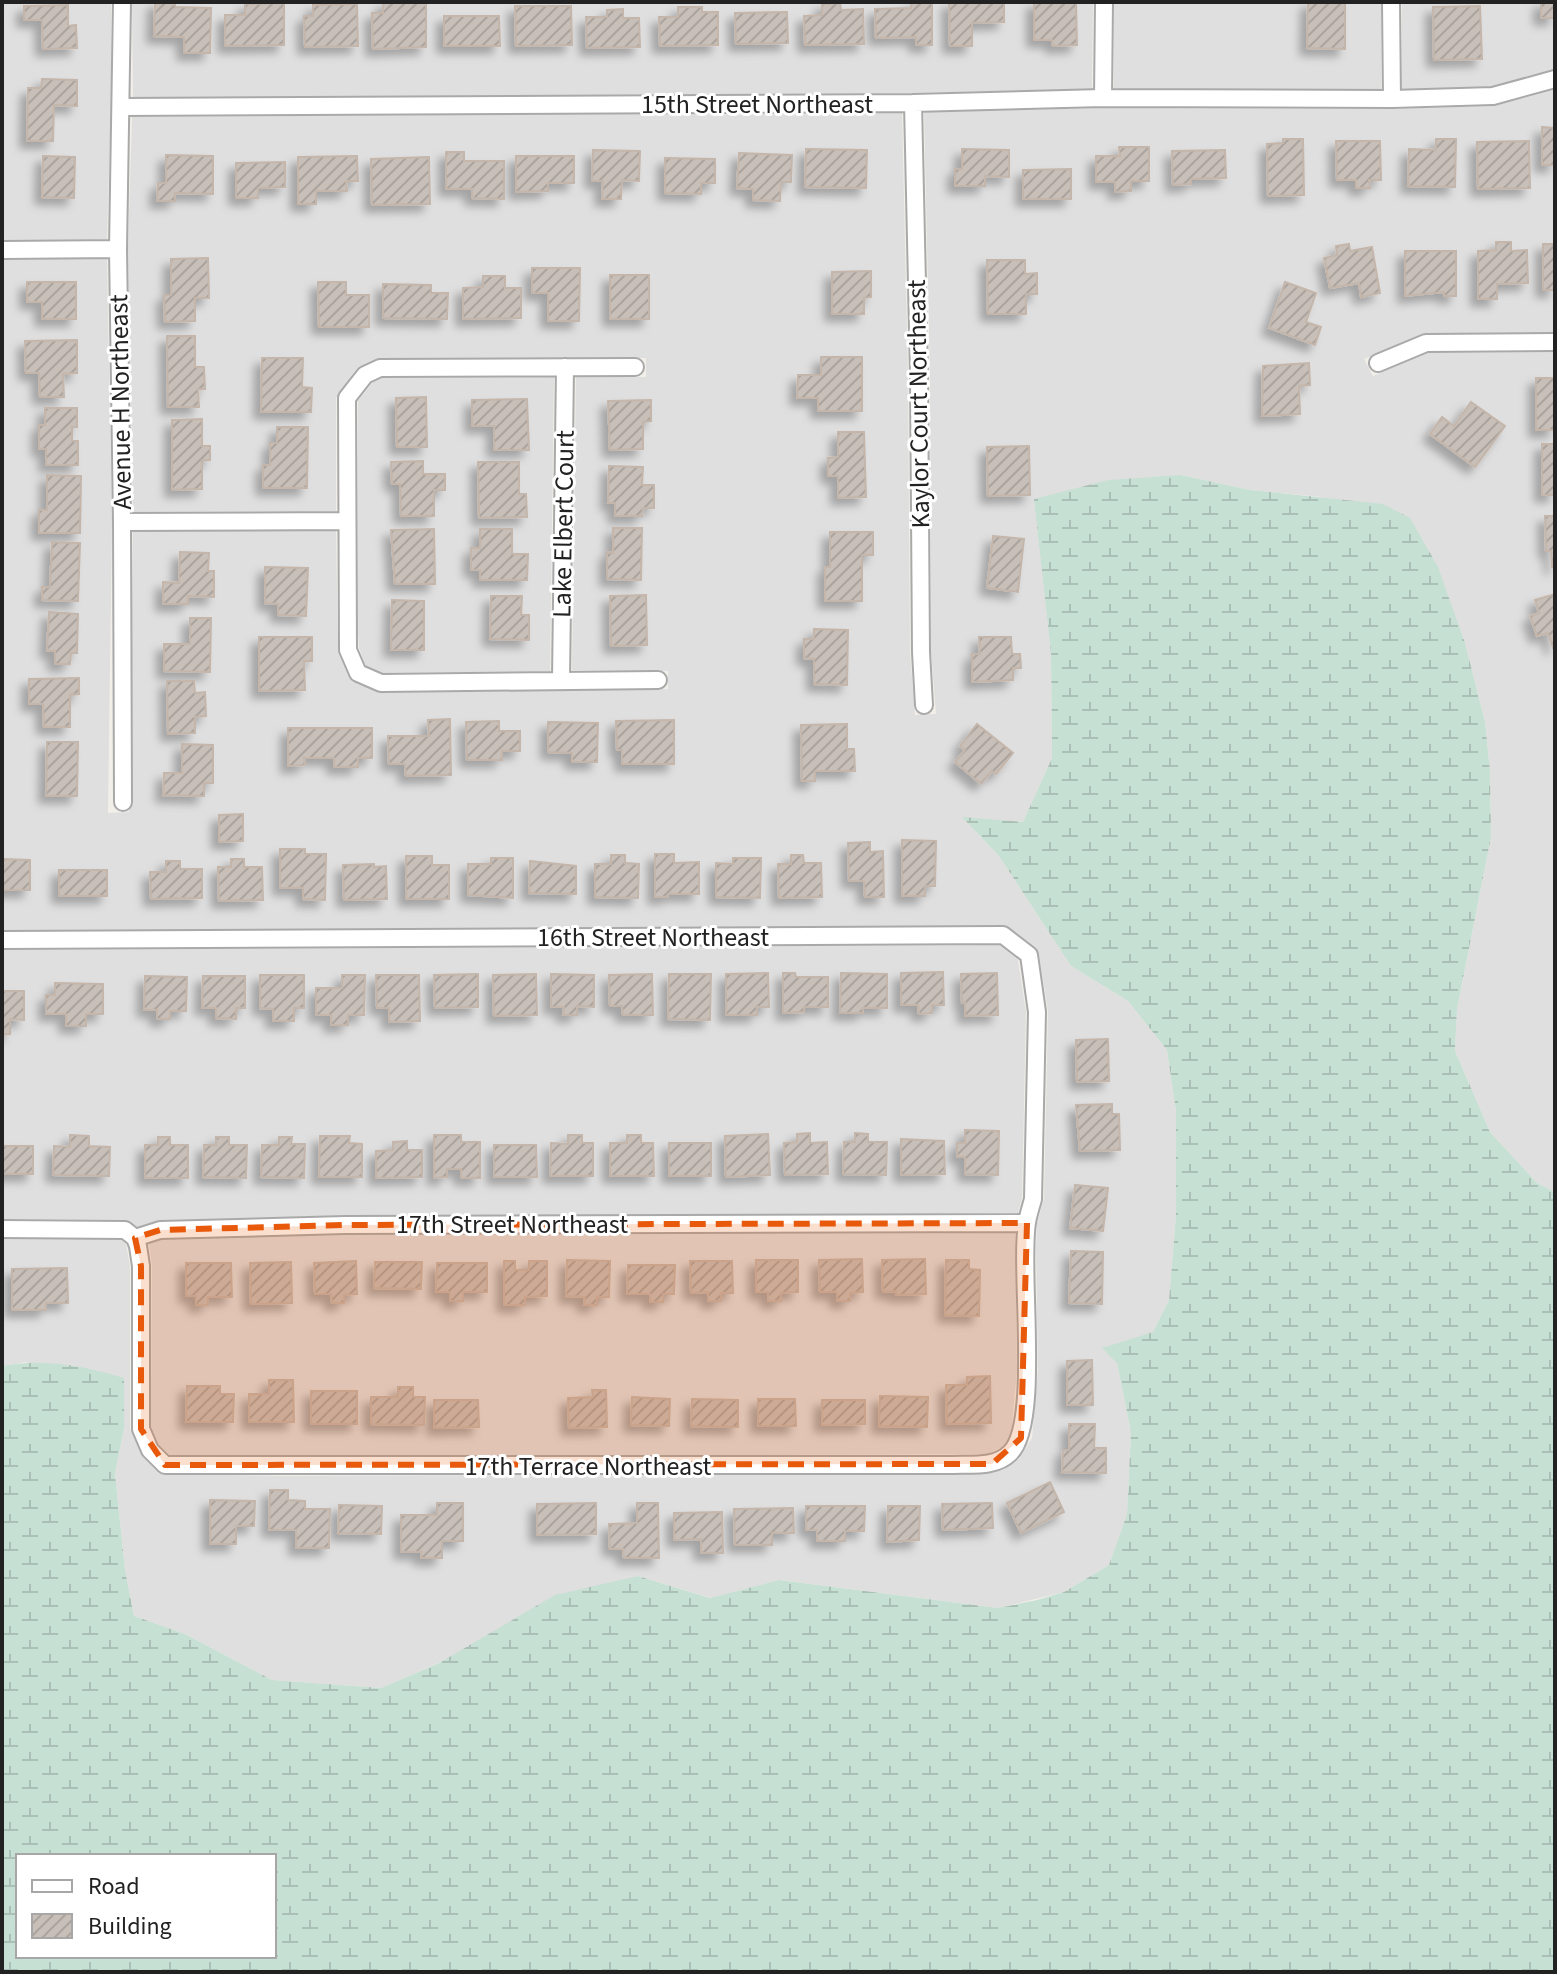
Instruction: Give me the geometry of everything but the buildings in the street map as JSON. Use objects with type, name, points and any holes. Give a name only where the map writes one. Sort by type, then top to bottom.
[{"type":"street","name":"Avenue H Northeast","points":[[122,2],[118,249],[123,802]]},
{"type":"street","points":[[1103,98],[1104,2]]},
{"type":"street","points":[[1391,2],[1392,99]]},
{"type":"street","name":"15th Street Northeast","points":[[122,107],[913,103],[1103,98],[1392,99],[1493,96],[1555,79]]},
{"type":"street","name":"Kaylor Court Northeast","points":[[913,103],[924,705]]},
{"type":"street","points":[[2,250],[118,249]]},
{"type":"street","points":[[1378,363],[1426,343],[1555,342]]},
{"type":"street","name":"Lake Elbert Court","points":[[561,680],[565,367]]},
{"type":"street","points":[[635,367],[380,368],[365,375],[347,398],[348,650],[358,673],[381,683],[658,680]]},
{"type":"street","points":[[122,522],[347,521]]},
{"type":"street","name":"16th Street Northeast","points":[[2,940],[1003,935],[1029,955],[1037,1012],[1033,1199],[1027,1223]]},
{"type":"street","name":"17th Terrace Northeast","points":[[135,1238],[141,1266],[141,1429],[150,1450],[165,1465],[952,1465],[992,1464],[1010,1454],[1021,1438],[1028,1369],[1027,1223]]},
{"type":"street","name":"17th Street Northeast","points":[[2,1229],[125,1230],[135,1238],[160,1230],[330,1226],[1027,1223]]},
{"type":"highlighted area","points":[[1027,1223],[1021,1438],[992,1464],[165,1465],[141,1429],[141,1266],[135,1238],[160,1230],[345,1225]]},
{"type":"shaded area","points":[[2,2],[111,2],[107,239],[2,241]]},
{"type":"shaded area","points":[[132,2],[1093,2],[1092,89],[133,98]]},
{"type":"shaded area","points":[[1114,2],[1381,2],[1381,90],[1114,89]]},
{"type":"shaded area","points":[[1402,2],[1555,2],[1555,69],[1491,87],[1402,89]]},
{"type":"shaded area","points":[[1555,88],[1555,333],[1426,334],[1364,359],[1373,376],[1428,353],[1555,352],[1555,1192],[1537,1183],[1490,1132],[1455,1051],[1457,1009],[1491,837],[1490,771],[1485,722],[1465,643],[1322,497],[1250,490],[1181,475],[1051,652],[1052,758],[1023,822],[963,818],[999,856],[1071,966],[1128,1001],[1167,1050],[1176,1111],[1176,1215],[1169,1300],[1153,1332],[1134,1340],[1117,1363],[1131,1432],[1127,1514],[1109,1565],[1064,1592],[998,1608],[780,1580],[711,1598],[638,1576],[381,1688],[272,1680],[185,1634],[134,1616],[125,1570],[115,1474],[124,1428],[26,1362],[2,1366],[2,1238],[120,1239],[126,1244],[130,1266],[130,1429],[142,1456],[157,1471],[165,1474],[992,1473],[1019,1459],[1032,1438],[1038,1370],[1036,1247],[1037,1224],[1044,1198],[1048,1012],[1036,947],[1003,926],[2,931],[2,260],[107,258],[112,522],[108,813],[129,812],[133,531],[336,530],[338,653],[353,682],[376,691],[668,689],[668,671],[572,670],[576,377],[646,377],[646,358],[375,360],[356,369],[336,398],[336,511],[133,512],[128,249],[132,117],[902,112],[910,652],[915,715],[936,714],[931,651],[930,375],[924,112],[1493,106]]},
{"type":"shaded area","points":[[554,377],[550,671],[383,673],[366,666],[359,648],[357,614],[358,401],[373,382],[382,378]]},
{"type":"shaded area","points":[[999,945],[1018,960],[1026,1012],[1022,1198],[1018,1213],[345,1216],[160,1220],[137,1227],[125,1220],[2,1219],[2,950]]},
{"type":"shaded area","points":[[1015,1233],[1017,1369],[1011,1435],[1002,1447],[989,1454],[170,1455],[159,1445],[151,1427],[152,1266],[149,1244],[162,1239],[345,1235]]},
{"type":"green space","points":[[1181,475],[1250,490],[1383,504],[1410,518],[1438,567],[1465,643],[1485,722],[1490,771],[1491,837],[1457,1009],[1455,1051],[1490,1132],[1537,1183],[1555,1192],[1555,1972],[2,1972],[2,1366],[63,1364],[124,1378],[124,1428],[115,1474],[125,1570],[134,1616],[185,1634],[272,1680],[381,1688],[439,1663],[555,1595],[638,1576],[710,1598],[779,1580],[998,1608],[1064,1592],[1109,1565],[1127,1514],[1131,1432],[1117,1363],[1102,1348],[1153,1332],[1169,1300],[1176,1215],[1176,1111],[1167,1050],[1128,1001],[1071,966],[999,856],[962,817],[1023,822],[1052,758],[1051,652],[1034,499],[1108,480]]}]
